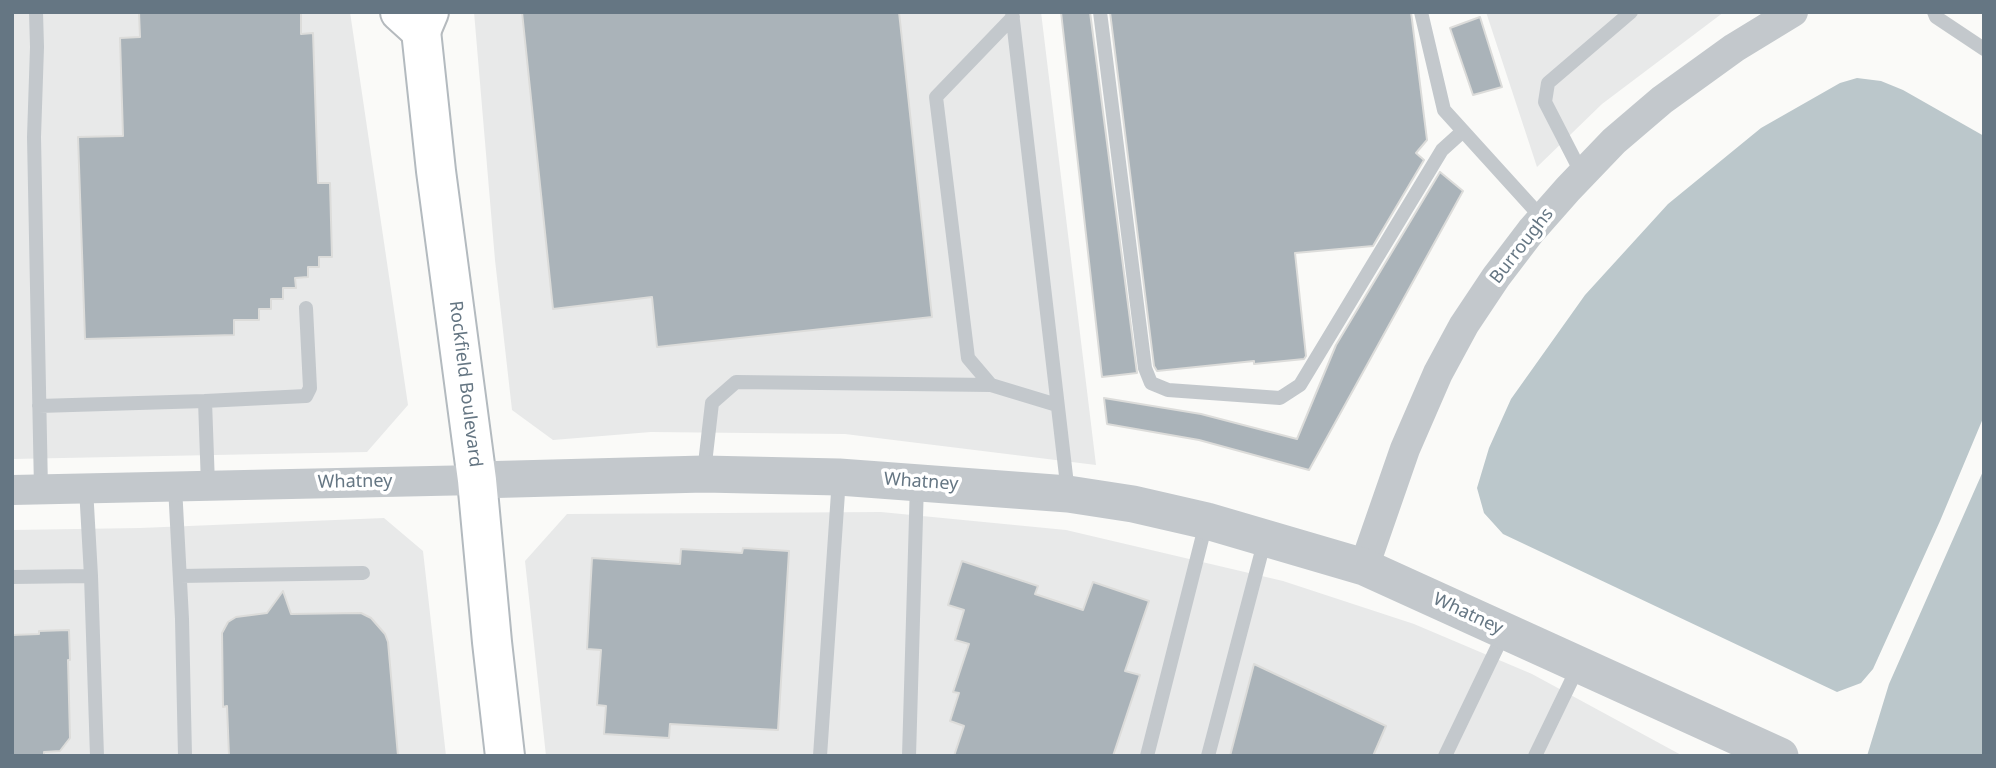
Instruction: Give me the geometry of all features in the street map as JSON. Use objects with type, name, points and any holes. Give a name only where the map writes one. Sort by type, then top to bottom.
[{"type":"main road","name":"Rockfield Boulevard","points":[[417,17],[477,480],[505,756]]},
{"type":"street","name":"Burroughs","points":[[1364,566],[1405,449],[1438,373],[1496,277],[1542,218],[1614,141],[1662,100],[1734,48],[1793,12]]},
{"type":"street","name":"Whatney","points":[[27,489],[704,474],[917,481],[1068,494],[1133,504],[1207,521],[1364,566],[1780,756]]},
{"type":"lane","points":[[27,489],[39,406],[34,137],[36,12]]},
{"type":"lane","points":[[1100,12],[1145,368],[1151,383],[1168,390],[1280,398],[1300,385],[1442,150],[1463,131]]},
{"type":"lane","points":[[1420,12],[1444,110],[1542,218]]},
{"type":"lane","points":[[1582,174],[1545,102],[1548,83],[1631,12]]},
{"type":"lane","points":[[1934,12],[1936,17],[1984,49]]},
{"type":"lane","points":[[991,385],[968,358],[936,97],[1013,15]]},
{"type":"lane","points":[[1013,15],[1068,494]]},
{"type":"lane","points":[[39,406],[306,396],[310,388],[306,308]]},
{"type":"lane","points":[[704,474],[712,403],[736,382],[991,385],[1056,405]]},
{"type":"lane","points":[[205,401],[208,485]]},
{"type":"lane","points":[[820,756],[839,477]]},
{"type":"lane","points":[[909,756],[917,481]]},
{"type":"lane","points":[[175,486],[185,756]]},
{"type":"lane","points":[[86,488],[97,756]]},
{"type":"lane","points":[[1147,756],[1207,521]]},
{"type":"lane","points":[[1208,756],[1265,538]]},
{"type":"lane","points":[[180,576],[363,573]]},
{"type":"lane","points":[[12,577],[91,576]]},
{"type":"lane","points":[[1445,756],[1505,631]]},
{"type":"lane","points":[[1535,756],[1579,665]]},
{"type":"shaded area","points":[[12,12],[350,12],[408,405],[367,452],[12,459]]},
{"type":"shaded area","points":[[474,12],[1041,12],[1096,465],[845,434],[651,432],[553,440],[512,410],[495,260]]},
{"type":"shaded area","points":[[1486,12],[1724,12],[1602,104],[1537,167]]},
{"type":"shaded area","points":[[1857,78],[1881,81],[1903,90],[1984,136],[1984,416],[1873,669],[1861,683],[1837,692],[1503,534],[1484,513],[1477,488],[1489,448],[1511,399],[1585,295],[1668,204],[1761,128],[1840,83]]},
{"type":"shaded area","points":[[1984,469],[1984,756],[1867,756],[1889,684]]},
{"type":"shaded area","points":[[881,512],[1066,530],[1283,581],[1414,624],[1532,674],[1683,756],[546,756],[525,561],[567,514]]},
{"type":"shaded area","points":[[384,518],[423,551],[446,756],[12,756],[12,530],[140,528]]},
{"type":"building","points":[[139,12],[301,12],[301,34],[313,33],[318,183],[330,183],[332,257],[319,257],[319,267],[308,267],[308,277],[295,278],[296,288],[283,288],[283,299],[271,299],[271,309],[259,309],[259,320],[234,320],[234,335],[85,339],[78,137],[123,136],[120,38],[140,37]]},
{"type":"building","points":[[522,12],[899,12],[932,317],[657,347],[652,297],[553,309]]},
{"type":"building","points":[[1061,12],[1090,12],[1137,373],[1102,377]]},
{"type":"building","points":[[1110,12],[1411,12],[1427,140],[1416,153],[1424,160],[1373,246],[1295,253],[1306,356],[1304,359],[1157,371],[1154,366]]},
{"type":"building","points":[[1480,17],[1502,87],[1473,95],[1450,28]]},
{"type":"building","points":[[1440,172],[1463,191],[1309,470],[1199,440],[1107,424],[1104,398],[1201,414],[1297,439],[1336,345]]},
{"type":"building","points":[[743,548],[789,551],[778,730],[670,724],[669,738],[604,734],[606,706],[597,705],[601,650],[587,649],[592,558],[680,564],[681,549],[742,553]]},
{"type":"building","points":[[962,561],[1038,586],[1035,594],[1083,610],[1093,582],[1149,601],[1125,671],[1140,675],[1113,756],[954,756],[964,726],[950,721],[959,693],[953,692],[969,644],[955,640],[964,610],[948,605]]},
{"type":"building","points":[[283,591],[291,614],[361,613],[371,618],[385,634],[388,642],[398,756],[229,756],[227,706],[223,707],[222,633],[228,622],[236,617],[267,613]]},
{"type":"building","points":[[69,630],[70,738],[60,751],[44,752],[44,756],[12,756],[12,635]]},
{"type":"building","points":[[1254,664],[1386,726],[1373,756],[1230,756]]}]
